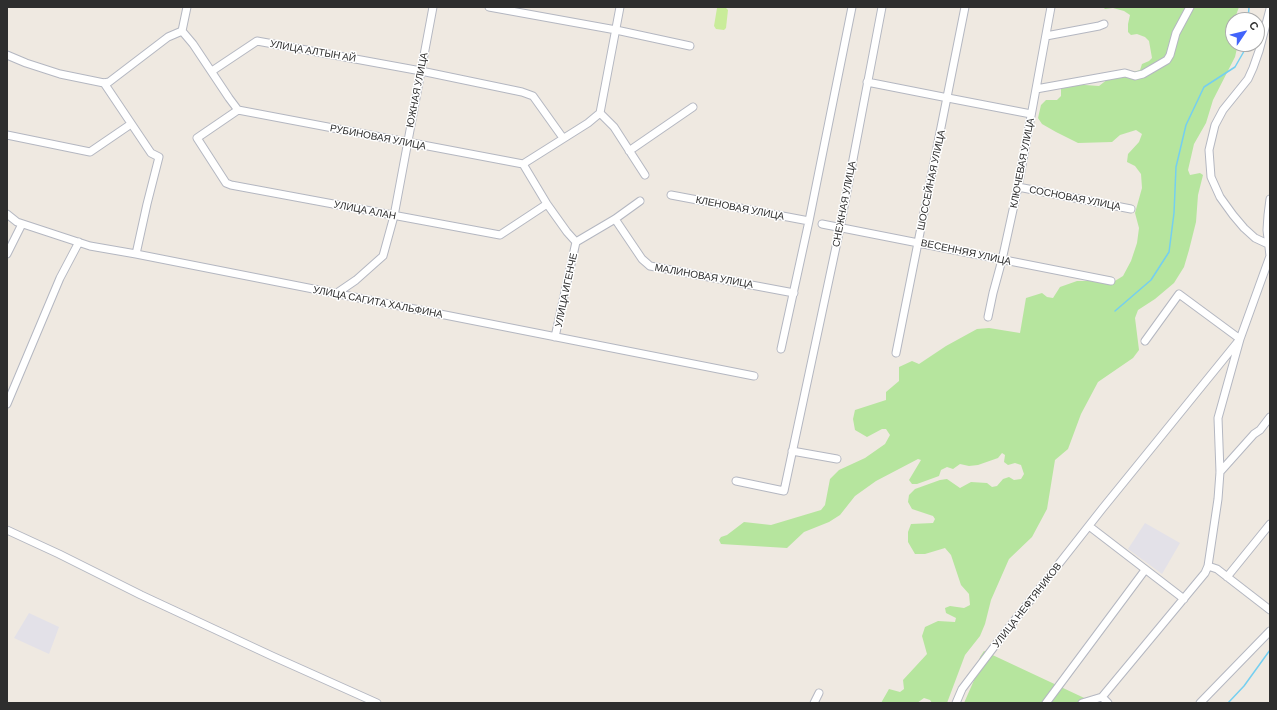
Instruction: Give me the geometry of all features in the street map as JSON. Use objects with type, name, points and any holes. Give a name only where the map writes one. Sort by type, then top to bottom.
[{"type":"street","points":[[182,31],[187,7]]},
{"type":"street","name":"ЮЖНАЯ УЛИЦА","points":[[336,294],[356,280],[383,256],[394,216],[433,7]]},
{"type":"street","points":[[489,7],[616,30],[690,46]]},
{"type":"street","points":[[523,164],[600,114],[620,7]]},
{"type":"street","points":[[781,349],[809,222],[852,7]]},
{"type":"street","name":"СНЕЖНАЯ УЛИЦА","points":[[736,481],[784,491],[840,228],[882,7]]},
{"type":"street","name":"ШОССЕЙНАЯ УЛИЦА","points":[[896,353],[965,7]]},
{"type":"street","name":"КЛЮЧЕВАЯ УЛИЦА","points":[[988,317],[1018,187],[1050,7]]},
{"type":"street","points":[[1036,88],[1125,72],[1135,76],[1143,74],[1167,60],[1170,55],[1176,33],[1190,7]]},
{"type":"street","points":[[1270,9],[1253,68],[1248,78],[1223,110],[1216,125],[1209,150],[1210,177],[1220,197],[1244,228],[1255,238],[1270,245]]},
{"type":"street","points":[[1046,36],[1104,24]]},
{"type":"street","points":[[182,31],[193,44],[238,110]]},
{"type":"street","points":[[7,55],[60,74],[104,84],[109,82],[168,37],[182,31]]},
{"type":"street","name":"УЛИЦА АЛТЫН АЙ","points":[[212,71],[257,41],[421,71],[522,92],[533,96],[563,138]]},
{"type":"street","points":[[868,82],[1031,114]]},
{"type":"street","points":[[104,84],[151,153],[160,157],[147,204],[136,254]]},
{"type":"street","points":[[629,151],[694,107]]},
{"type":"street","name":"УЛИЦА АЛАН","points":[[238,110],[196,138],[226,182],[231,184],[500,235],[547,204]]},
{"type":"street","name":"РУБИНОВАЯ УЛИЦА","points":[[238,110],[523,164]]},
{"type":"street","points":[[600,114],[614,127],[645,175]]},
{"type":"street","points":[[7,135],[90,152],[131,124]]},
{"type":"street","name":"УЛИЦА ИГЕНЧЕ","points":[[523,164],[547,204],[576,242],[555,337]]},
{"type":"street","name":"СОСНОВАЯ УЛИЦА","points":[[1018,187],[1131,209]]},
{"type":"street","name":"КЛЕНОВАЯ УЛИЦА","points":[[671,195],[809,222]]},
{"type":"street","points":[[1082,703],[1102,697],[1184,599],[1205,573],[1208,566],[1218,499],[1220,472],[1218,418],[1240,339],[1270,256],[1270,245],[1267,230],[1270,199]]},
{"type":"street","points":[[576,242],[640,201]]},
{"type":"street","name":"УЛИЦА САГИТА ХАЛЬФИНА","points":[[7,214],[22,224],[90,246],[754,376]]},
{"type":"street","name":"МАЛИНОВАЯ УЛИЦА","points":[[615,218],[642,259],[650,266],[794,293]]},
{"type":"street","points":[[7,254],[22,224]]},
{"type":"street","name":"ВЕСЕННЯЯ УЛИЦА","points":[[822,224],[1111,281]]},
{"type":"street","points":[[7,404],[60,278],[79,242]]},
{"type":"street","points":[[1145,341],[1180,294],[1240,339]]},
{"type":"street","name":"УЛИЦА НЕФТЯНИКОВ","points":[[956,703],[962,688],[1102,509],[1240,339]]},
{"type":"street","points":[[1220,472],[1254,434],[1260,430],[1270,417]]},
{"type":"street","points":[[792,451],[837,459]]},
{"type":"street","points":[[1227,577],[1270,524]]},
{"type":"street","points":[[1089,526],[1184,599]]},
{"type":"street","points":[[7,530],[141,595],[378,703]]},
{"type":"street","points":[[1208,566],[1216,569],[1270,610]]},
{"type":"street","points":[[1046,703],[1145,570]]},
{"type":"street","points":[[1200,703],[1270,631]]},
{"type":"street","points":[[814,703],[819,693]]},
{"type":"street","points":[[1102,697],[1108,703]]},
{"type":"shaded area","points":[[1145,523],[1180,543],[1162,574],[1128,549]]},
{"type":"shaded area","points":[[29,613],[59,627],[49,654],[14,638]]},
{"type":"green space","points":[[718,7],[726,8],[728,10],[726,28],[724,30],[716,29],[714,26]]},
{"type":"green space","points":[[1103,7],[1239,7],[1237,12],[1225,12],[1225,52],[1236,52],[1235,57],[1213,100],[1206,123],[1194,144],[1188,170],[1190,175],[1200,173],[1203,175],[1198,195],[1196,222],[1184,267],[1174,283],[1155,299],[1138,310],[1135,318],[1139,350],[1133,358],[1098,382],[1081,414],[1068,449],[1055,460],[1047,509],[1032,537],[1009,559],[991,600],[985,624],[980,636],[965,655],[947,703],[932,703],[930,700],[924,698],[917,703],[881,703],[889,689],[900,692],[904,689],[903,680],[927,654],[922,636],[925,627],[938,621],[955,622],[956,618],[946,613],[945,608],[950,606],[964,608],[970,605],[969,594],[961,585],[951,555],[945,548],[925,554],[915,554],[908,542],[908,532],[911,524],[933,523],[935,519],[933,516],[912,509],[908,502],[909,495],[915,489],[947,479],[960,488],[971,482],[987,483],[992,487],[997,486],[1003,479],[1009,477],[1014,480],[1021,479],[1024,474],[1021,465],[1015,463],[1008,465],[1004,462],[1005,455],[1002,453],[998,458],[978,465],[969,466],[960,464],[953,469],[947,467],[941,470],[939,476],[917,484],[912,484],[909,480],[921,460],[918,459],[876,481],[855,496],[840,515],[829,522],[804,532],[787,548],[721,544],[719,540],[721,537],[727,535],[744,522],[771,525],[821,510],[825,505],[830,479],[839,470],[865,458],[885,444],[890,435],[886,429],[882,429],[867,437],[855,430],[853,419],[855,410],[886,400],[886,392],[899,381],[899,367],[912,361],[919,364],[946,346],[977,329],[989,328],[1020,333],[1026,298],[1042,293],[1047,297],[1053,298],[1060,287],[1077,281],[1095,281],[1110,284],[1123,276],[1131,261],[1137,243],[1139,228],[1135,213],[1142,188],[1141,174],[1135,166],[1127,162],[1128,154],[1139,142],[1142,134],[1136,130],[1120,135],[1112,142],[1078,143],[1042,124],[1038,118],[1041,105],[1046,100],[1057,100],[1061,96],[1061,87],[1071,84],[1099,86],[1108,79],[1140,70],[1142,64],[1152,58],[1149,41],[1145,37],[1137,34],[1131,35],[1128,32],[1130,15],[1124,11],[1113,8],[1105,9]]},
{"type":"green space","points":[[984,651],[1095,703],[964,703],[975,678],[980,657]]},
{"type":"waterway","points":[[1249,7],[1249,12]]},
{"type":"waterway","points":[[1115,311],[1151,280],[1169,252],[1174,213],[1176,167],[1186,125],[1204,87],[1235,67],[1244,52]]},
{"type":"waterway","points":[[1228,703],[1244,686],[1270,650]]}]
